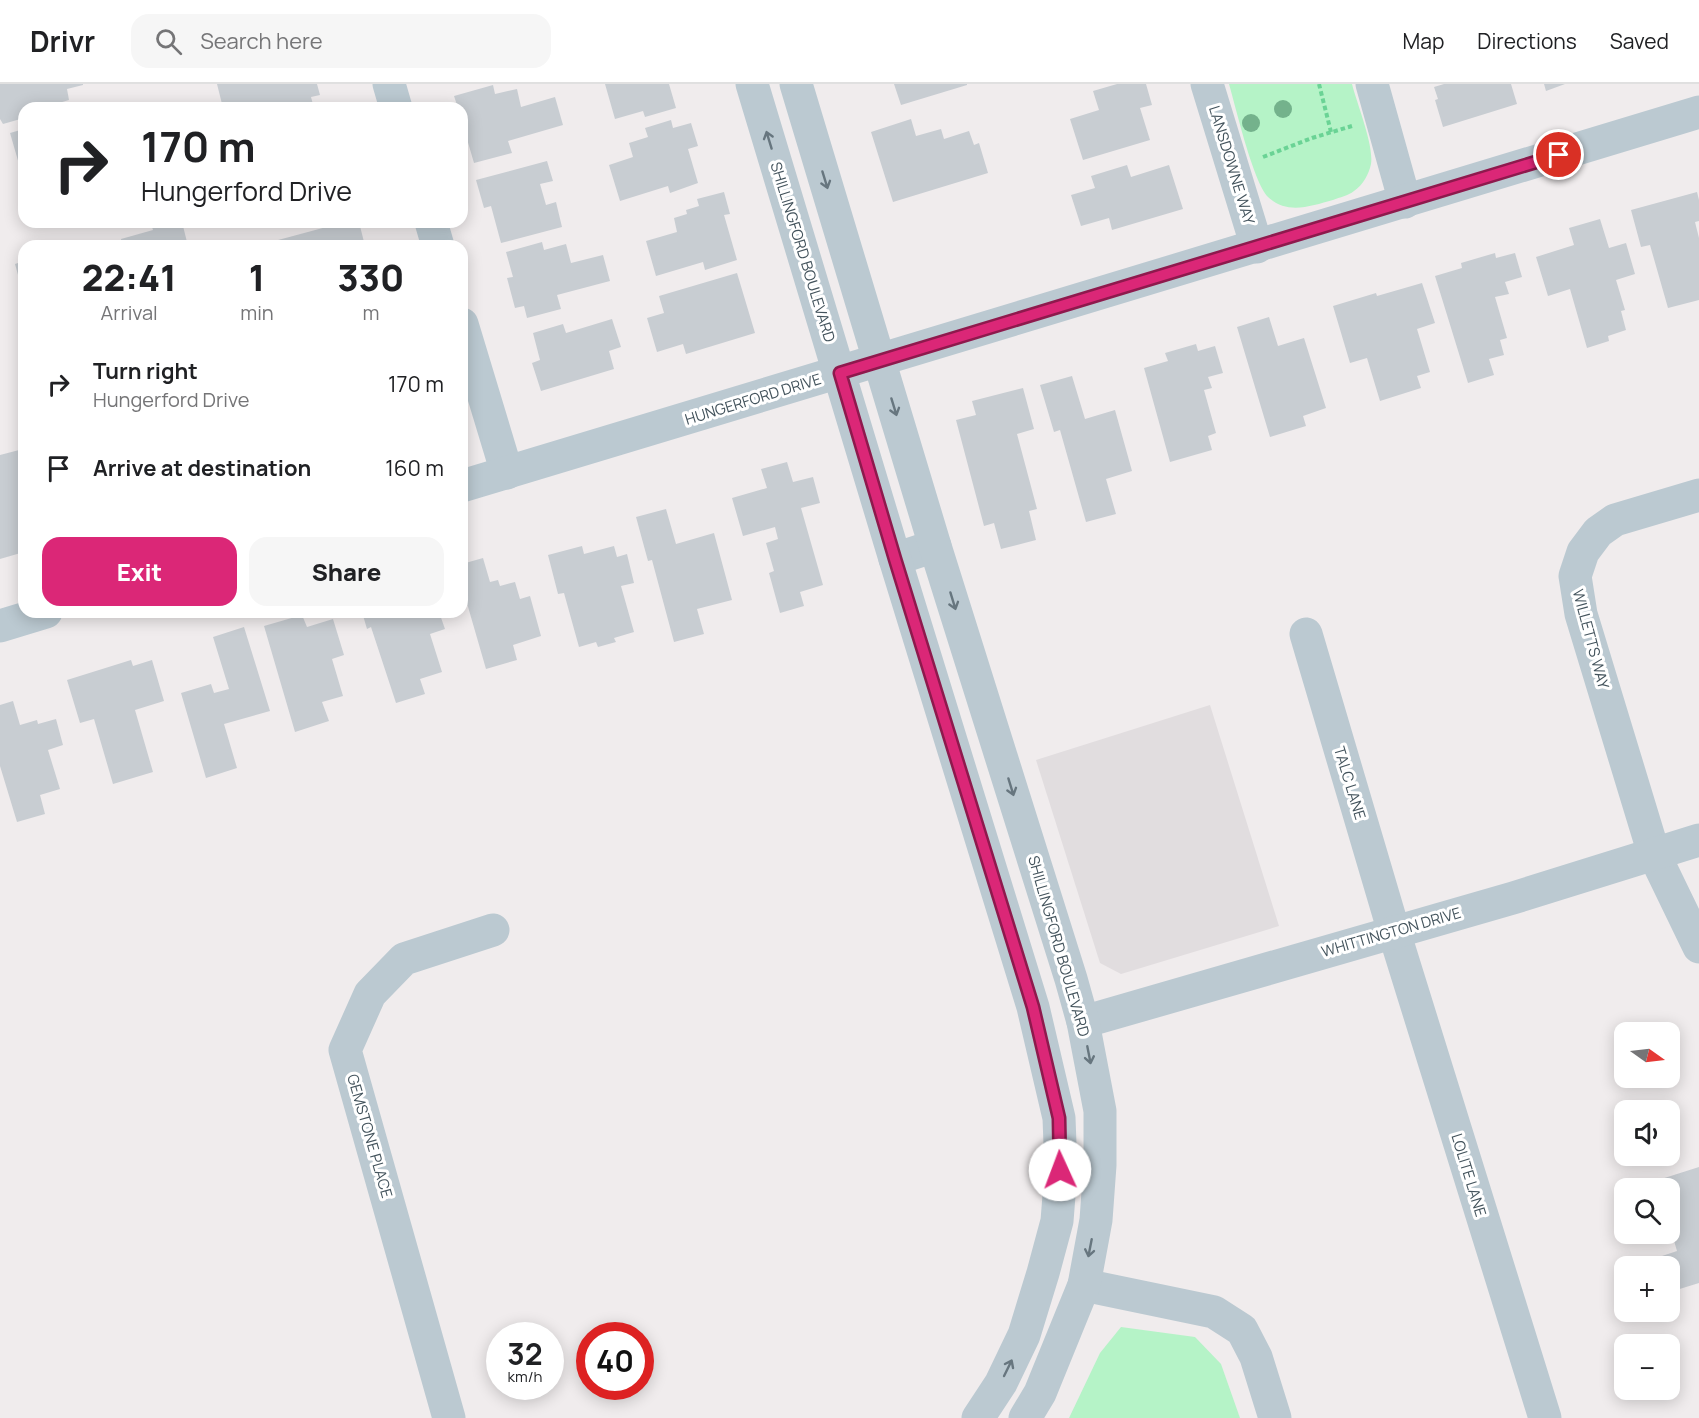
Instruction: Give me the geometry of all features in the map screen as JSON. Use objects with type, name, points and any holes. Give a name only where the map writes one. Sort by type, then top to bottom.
[{"type":"street","points":[[389,84],[394,102]]},
{"type":"street","name":"SHILLINGFORD BOULEVARD","points":[[752,84],[1033,1007],[1059,1118],[1060,1170],[1057,1221],[1043,1273],[1024,1335],[1001,1383],[978,1418]]},
{"type":"street","name":"SHILLINGFORD BOULEVARD","points":[[796,84],[935,546],[1071,979],[1083,1022],[1100,1111],[1100,1165],[1096,1220],[1084,1285],[1040,1393],[1025,1418]]},
{"type":"street","name":"LANSDOWNE WAY","points":[[1207,84],[1257,247]]},
{"type":"street","points":[[1372,84],[1405,202]]},
{"type":"street","name":"HUNGERFORD DRIVE","points":[[468,484],[1699,112]]},
{"type":"street","points":[[468,344],[507,473]]},
{"type":"street","name":"WILLETTS WAY","points":[[1699,495],[1615,520],[1598,532],[1583,552],[1575,576],[1581,614],[1654,854],[1699,947]]},
{"type":"street","points":[[895,559],[935,546]]},
{"type":"street","points":[[0,626],[26,618]]},
{"type":"street","name":"TALC LANE","points":[[1306,634],[1394,932]]},
{"type":"street","name":"WHITTINGTON DRIVE","points":[[1083,1022],[1513,898],[1699,840]]},
{"type":"street","name":"GEMSTONE PLACE","points":[[449,1418],[345,1050],[370,994],[404,959],[494,930]]},
{"type":"street","name":"LOLITE LANE","points":[[1394,932],[1545,1418]]},
{"type":"street","points":[[1084,1285],[1214,1312],[1242,1330],[1256,1358],[1275,1418]]},
{"type":"path","points":[[1319,84],[1331,132]]},
{"type":"path","points":[[1232,168],[1381,116]]},
{"type":"shaded area","points":[[1210,705],[1279,926],[1121,974],[1100,963],[1036,760]]},
{"type":"green space","points":[[1229,84],[1352,84],[1370,146],[1371,164],[1363,182],[1349,194],[1316,205],[1299,208],[1275,203],[1262,189]]},
{"type":"green space","points":[[1121,1327],[1195,1337],[1221,1364],[1240,1418],[1069,1418],[1100,1353]]},
{"type":"building","points":[[0,84],[83,84],[67,89],[69,100],[18,102],[18,120],[3,124],[0,119]]},
{"type":"building","points":[[217,84],[317,84],[320,95],[311,97],[312,102],[222,102]]},
{"type":"building","points":[[605,84],[669,84],[676,108],[645,117],[643,111],[615,119]]},
{"type":"building","points":[[894,84],[967,84],[967,85],[901,105]]},
{"type":"building","points":[[1117,84],[1146,84],[1152,105],[1140,108],[1150,140],[1083,160],[1070,119],[1099,110],[1093,91]]},
{"type":"building","points":[[1444,84],[1511,84],[1517,104],[1443,127],[1435,100],[1438,99],[1434,87]]},
{"type":"building","points":[[1544,84],[1565,84],[1546,91]]},
{"type":"building","points":[[493,85],[495,94],[517,89],[521,107],[555,97],[563,125],[508,141],[512,153],[474,163],[468,142],[468,102],[456,102],[454,96]]},
{"type":"building","points":[[911,119],[916,136],[941,129],[944,139],[969,131],[974,145],[979,143],[988,173],[893,202],[871,132]]},
{"type":"building","points":[[671,120],[673,128],[691,123],[698,146],[688,149],[698,183],[670,193],[668,186],[620,201],[609,165],[633,157],[629,143],[648,137],[645,128]]},
{"type":"building","points":[[18,131],[18,161],[10,133]]},
{"type":"building","points":[[547,161],[553,181],[540,184],[546,205],[556,202],[562,227],[501,243],[491,206],[484,208],[476,180]]},
{"type":"building","points":[[1127,165],[1131,177],[1169,165],[1183,209],[1112,230],[1109,218],[1081,226],[1071,195],[1095,188],[1091,176]]},
{"type":"building","points":[[724,192],[730,214],[724,215],[737,260],[705,270],[703,262],[656,276],[646,241],[677,232],[674,218],[687,214],[686,210],[699,206],[697,199]]},
{"type":"building","points":[[1697,192],[1699,221],[1695,222],[1699,238],[1699,300],[1668,308],[1650,245],[1641,247],[1631,210]]},
{"type":"building","points":[[1600,219],[1609,248],[1626,243],[1635,274],[1616,280],[1625,310],[1621,311],[1626,330],[1608,336],[1609,341],[1587,348],[1570,289],[1548,296],[1536,257],[1574,245],[1569,228]]},
{"type":"building","points":[[152,228],[184,228],[186,240],[121,240],[153,230]]},
{"type":"building","points":[[323,228],[360,228],[364,240],[278,240]]},
{"type":"building","points":[[542,242],[544,250],[566,244],[571,263],[603,255],[610,281],[557,295],[561,309],[527,318],[524,306],[515,308],[507,278],[513,277],[506,252]]},
{"type":"building","points":[[1495,253],[1496,258],[1515,253],[1522,277],[1505,282],[1509,294],[1495,297],[1507,338],[1500,340],[1504,355],[1489,359],[1494,375],[1468,383],[1435,276],[1462,268],[1461,263]]},
{"type":"building","points":[[737,273],[755,333],[686,354],[683,344],[657,352],[647,318],[664,313],[659,296]]},
{"type":"building","points":[[1422,283],[1435,323],[1417,329],[1430,372],[1417,376],[1421,388],[1380,401],[1367,358],[1350,363],[1333,306],[1376,293],[1377,296]]},
{"type":"building","points":[[1269,317],[1278,346],[1304,338],[1326,408],[1303,416],[1306,426],[1270,437],[1237,327]]},
{"type":"building","points":[[612,319],[621,347],[609,351],[614,369],[541,391],[532,363],[540,360],[533,333],[563,324],[566,333]]},
{"type":"building","points":[[1196,344],[1198,351],[1215,346],[1223,373],[1208,377],[1212,388],[1204,390],[1216,433],[1208,436],[1212,450],[1170,462],[1144,368],[1168,361],[1165,353]]},
{"type":"building","points":[[1072,376],[1085,419],[1115,410],[1132,471],[1106,479],[1116,514],[1086,522],[1060,430],[1054,432],[1040,385]]},
{"type":"building","points":[[1023,388],[1034,429],[1017,434],[1037,509],[1029,511],[1036,540],[1001,549],[994,523],[984,526],[956,420],[976,415],[972,401]]},
{"type":"building","points":[[18,450],[18,554],[0,559],[0,455]]},
{"type":"building","points":[[787,462],[793,482],[813,477],[820,503],[801,508],[823,585],[800,592],[804,606],[780,613],[769,573],[774,571],[766,543],[778,539],[775,527],[743,536],[732,498],[767,488],[761,469]]},
{"type":"building","points":[[666,509],[676,544],[714,533],[732,600],[697,609],[704,634],[674,642],[652,560],[648,561],[636,517]]},
{"type":"building","points":[[582,546],[584,554],[614,546],[617,557],[627,554],[634,583],[621,586],[634,632],[614,638],[616,642],[598,647],[596,642],[579,647],[564,593],[558,594],[548,555]]},
{"type":"building","points":[[483,558],[490,582],[498,580],[500,586],[515,582],[520,599],[530,596],[541,636],[513,645],[517,660],[486,669],[468,607],[468,562]]},
{"type":"building","points":[[292,618],[303,618],[307,627],[333,619],[344,655],[332,659],[343,696],[322,702],[329,721],[295,732],[264,626]]},
{"type":"building","points":[[364,618],[441,618],[445,629],[430,634],[442,672],[420,679],[425,694],[396,703],[371,627],[367,629]]},
{"type":"building","points":[[244,627],[270,711],[224,724],[237,768],[206,778],[181,693],[211,684],[214,693],[229,689],[213,637]]},
{"type":"building","points":[[131,660],[133,666],[152,660],[164,701],[135,710],[153,772],[113,784],[94,719],[80,723],[67,680]]},
{"type":"building","points":[[13,701],[20,725],[37,720],[38,724],[56,719],[63,745],[48,750],[60,789],[40,795],[45,814],[17,822],[0,766],[0,705]]},
{"type":"building","points":[[1699,1167],[1699,1283],[1680,1289],[1680,1256],[1662,1256],[1677,1251],[1675,1244],[1680,1244],[1680,1178],[1664,1178]]},
{"type":"route","points":[[1060,1170],[1059,1118],[1033,1007],[840,373],[1559,155]]}]
